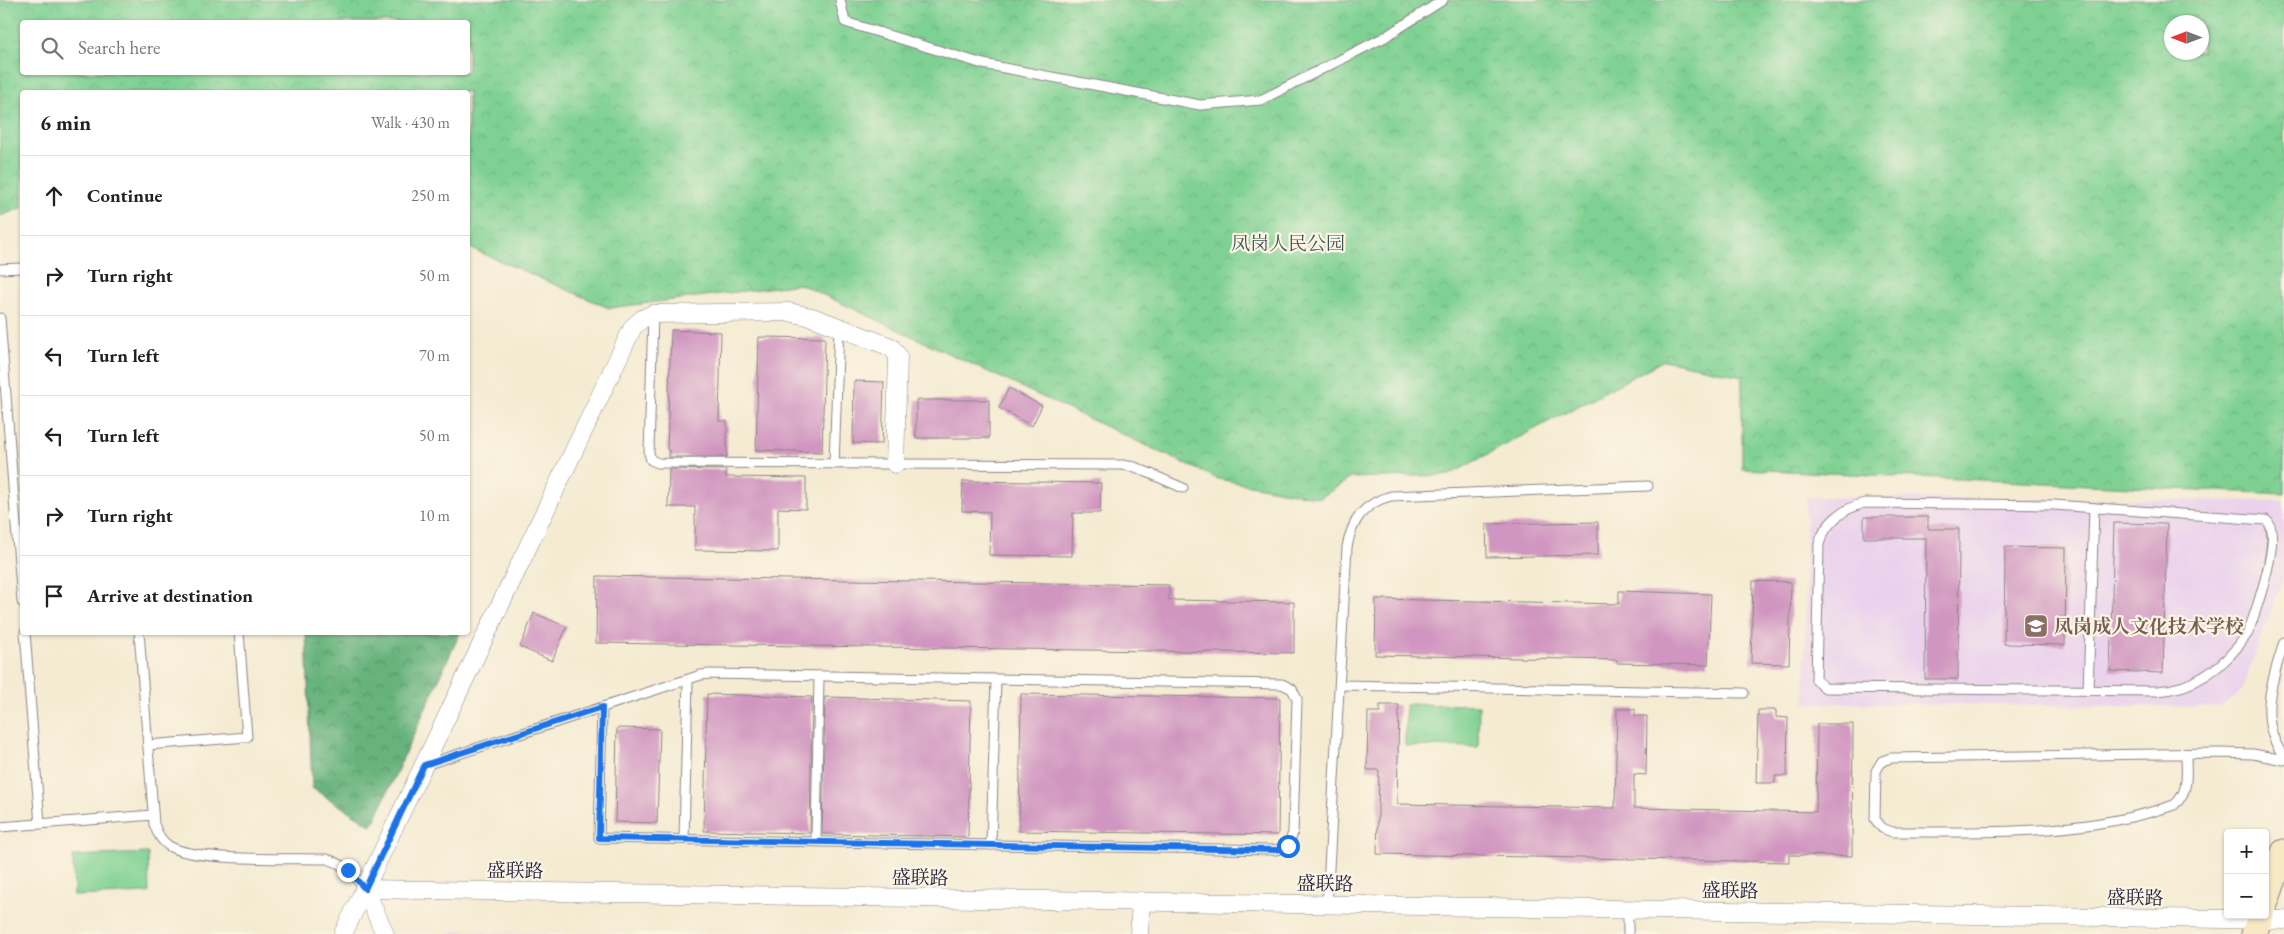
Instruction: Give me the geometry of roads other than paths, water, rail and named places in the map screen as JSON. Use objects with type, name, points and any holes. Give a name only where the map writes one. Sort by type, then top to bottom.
[{"type":"street","points":[[343,934],[633,328],[642,318],[653,314],[789,312],[812,317],[891,347],[898,356],[894,464]]},
{"type":"street","points":[[2269,893],[2284,852]]},
{"type":"street","points":[[365,889],[385,934]]},
{"type":"street","name":"盛联路","points":[[365,889],[1628,910],[2224,918]]},
{"type":"street","points":[[1139,934],[1141,901]]},
{"type":"street","name":"盛联路","points":[[2269,919],[2284,920]]},
{"type":"lane","points":[[840,0],[845,22],[983,64],[1200,105],[1261,100],[1385,37],[1443,0]]},
{"type":"lane","points":[[0,269],[20,268]]},
{"type":"lane","points":[[653,314],[650,453],[651,460],[658,463],[1122,465],[1135,467],[1182,488]]},
{"type":"lane","points":[[0,318],[20,576]]},
{"type":"lane","points":[[834,464],[839,327]]},
{"type":"lane","points":[[1327,904],[1350,532],[1356,519],[1365,508],[1377,500],[1391,496],[1648,486]]},
{"type":"lane","points":[[1865,504],[2054,505],[2266,520],[2274,527],[2279,544],[2248,633],[2242,642],[2208,674],[2195,683],[2172,690],[1825,688],[1816,680],[1819,553],[1822,537],[1830,523],[1849,508],[1865,504]]},
{"type":"lane","points":[[2088,691],[2094,508]]},
{"type":"lane","points":[[25,635],[40,824]]},
{"type":"lane","points":[[139,635],[153,815],[154,824],[161,839],[174,849],[196,854],[242,858],[327,859],[339,862],[365,889]]},
{"type":"lane","points":[[148,745],[247,737],[239,635]]},
{"type":"lane","points":[[2284,642],[2272,683],[2267,715],[2271,733],[2284,758]]},
{"type":"lane","points":[[424,765],[602,707],[709,674],[1282,684],[1292,689],[1297,699],[1293,833],[1288,846],[1276,850],[599,838],[602,707]]},
{"type":"lane","points":[[816,842],[819,676]]},
{"type":"lane","points":[[991,845],[996,679]]},
{"type":"lane","points":[[684,839],[688,680]]},
{"type":"lane","points":[[1340,685],[1744,692]]},
{"type":"lane","points":[[2186,754],[2186,789],[2182,798],[2174,806],[2097,823],[2060,830],[1892,832],[1882,828],[1875,819],[1876,771],[1882,761],[1891,758],[2186,754],[2253,754],[2284,758]]},
{"type":"lane","points":[[0,827],[153,815]]},
{"type":"lane","points":[[1628,910],[1628,934]]},
{"type":"place","name":"凤岗成人文化技术学校","points":[[2036,626]]},
{"type":"park label","name":"凤岗人民公园","points":[[1288,243]]}]
